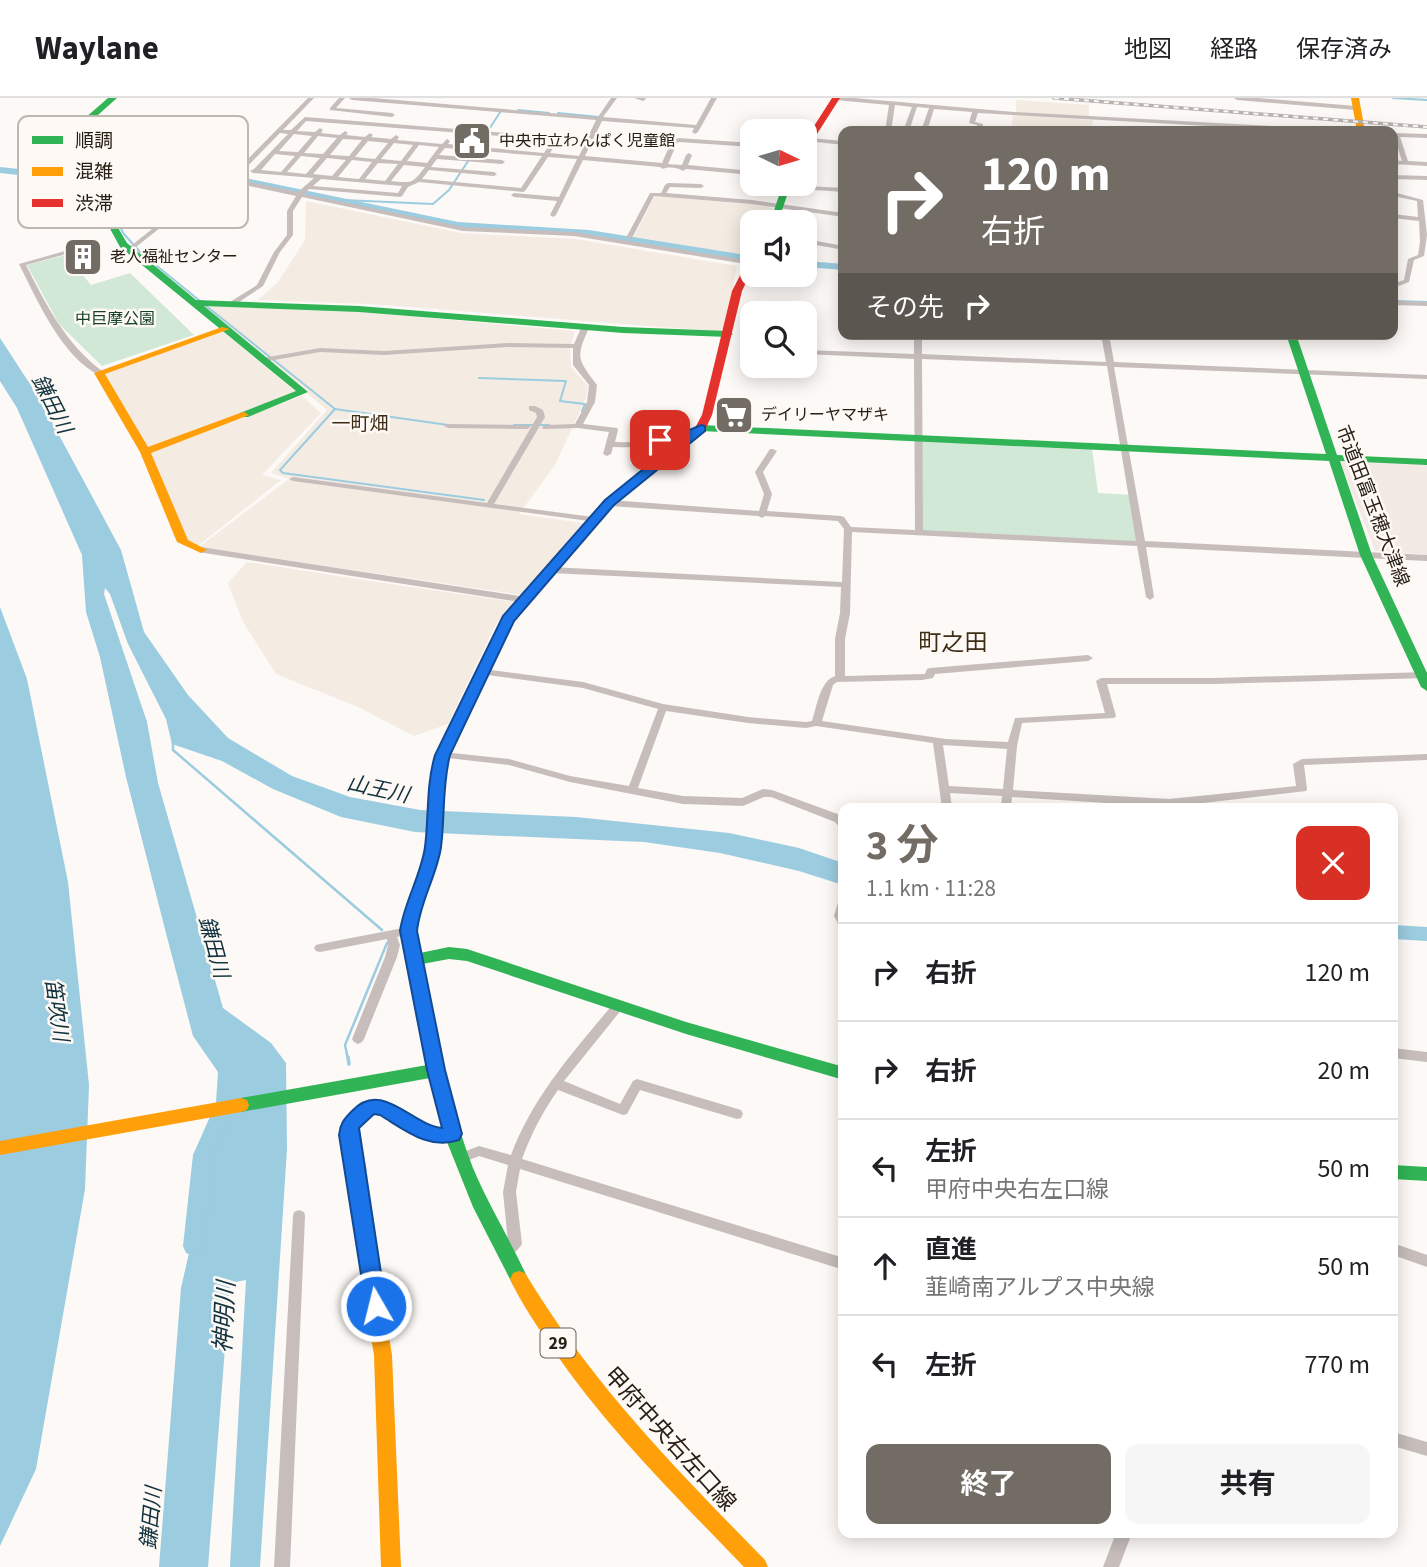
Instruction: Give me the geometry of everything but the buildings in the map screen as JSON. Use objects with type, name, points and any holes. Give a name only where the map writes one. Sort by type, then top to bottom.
[{"type":"street","points":[[93,116],[113,98]]},
{"type":"street","points":[[248,164],[311,98]]},
{"type":"street","points":[[342,98],[332,109],[392,115]]},
{"type":"street","points":[[352,98],[500,108],[698,127]]},
{"type":"street","points":[[553,215],[600,118],[614,98]]},
{"type":"street","points":[[637,98],[643,99]]},
{"type":"street","points":[[691,139],[714,98]]},
{"type":"street","points":[[817,127],[835,98],[1182,126]]},
{"type":"street","points":[[1237,98],[1301,103],[1356,103],[1360,126]]},
{"type":"street","points":[[1246,98],[1247,109]]},
{"type":"street","points":[[370,113],[380,100]]},
{"type":"street","points":[[1013,101],[1014,114]]},
{"type":"street","points":[[1301,103],[1304,111]]},
{"type":"street","points":[[889,126],[892,104]]},
{"type":"street","points":[[908,126],[915,105]]},
{"type":"street","points":[[926,126],[932,107]]},
{"type":"street","points":[[975,111],[972,123],[980,126]]},
{"type":"street","points":[[1118,120],[1119,114],[1174,118],[1175,124]]},
{"type":"street","points":[[256,171],[305,119],[555,139],[523,190],[451,186]]},
{"type":"street","points":[[1094,119],[1094,126]]},
{"type":"street","points":[[1127,120],[1128,126]]},
{"type":"street","points":[[282,174],[329,121]]},
{"type":"street","points":[[308,176],[354,122]]},
{"type":"street","points":[[334,178],[378,125]]},
{"type":"street","points":[[361,180],[404,127]]},
{"type":"street","points":[[278,131],[740,172]]},
{"type":"street","points":[[303,192],[400,195],[428,166],[455,131]]},
{"type":"street","points":[[1398,135],[1427,136]]},
{"type":"street","points":[[485,186],[520,136]]},
{"type":"street","points":[[663,167],[674,142],[691,139],[740,144]]},
{"type":"street","points":[[387,183],[418,143]]},
{"type":"street","points":[[817,143],[838,143]]},
{"type":"street","points":[[1398,143],[1406,163]]},
{"type":"street","points":[[274,152],[403,162],[494,174]]},
{"type":"street","points":[[683,169],[689,155]]},
{"type":"street","points":[[435,157],[502,162]]},
{"type":"street","points":[[1398,162],[1427,164]]},
{"type":"street","points":[[248,170],[451,186],[560,199]]},
{"type":"street","points":[[233,304],[260,286],[277,252],[290,235],[290,211],[303,192],[319,177]]},
{"type":"street","points":[[1398,177],[1427,178]]},
{"type":"street","points":[[248,183],[303,192],[463,229],[574,234],[740,260]]},
{"type":"street","points":[[664,192],[668,184],[701,186]]},
{"type":"street","points":[[817,188],[838,189]]},
{"type":"street","points":[[629,238],[652,194],[752,202],[838,214]]},
{"type":"street","points":[[1398,195],[1420,200],[1420,219],[1426,247],[1421,256],[1411,259],[1407,281],[1398,284]]},
{"type":"street","points":[[778,210],[783,196]]},
{"type":"street","points":[[1398,217],[1420,219]]},
{"type":"street","points":[[113,228],[116,237],[130,250],[303,392],[145,452]]},
{"type":"street","points":[[130,250],[157,228]]},
{"type":"street","points":[[817,243],[838,246]]},
{"type":"street","points":[[72,251],[22,264],[56,325],[99,373],[145,452],[183,542],[189,548],[526,600]]},
{"type":"street","points":[[320,948],[408,931],[411,910],[433,849],[436,777],[443,755],[508,619],[610,503],[701,428],[707,415],[740,285]]},
{"type":"street","points":[[194,303],[348,308],[585,328],[728,334]]},
{"type":"street","points":[[1398,303],[1427,304]]},
{"type":"street","points":[[578,426],[593,390],[593,385],[577,365],[578,346],[585,328]]},
{"type":"street","points":[[99,373],[225,329]]},
{"type":"street","points":[[918,340],[919,533]]},
{"type":"street","points":[[1106,340],[1150,597]]},
{"type":"street","name":"市道田富玉穂大津線","points":[[1293,340],[1366,555],[1425,679]]},
{"type":"street","points":[[263,360],[331,350],[384,353],[508,345],[578,346]]},
{"type":"street","points":[[817,353],[1427,377]]},
{"type":"street","points":[[489,506],[541,417],[540,412],[532,408]]},
{"type":"street","points":[[448,426],[527,427]]},
{"type":"street","points":[[546,427],[578,426],[614,430],[607,454]]},
{"type":"street","points":[[609,444],[636,446],[689,435],[701,428],[1427,462]]},
{"type":"street","points":[[762,515],[768,494],[759,472],[773,451]]},
{"type":"street","points":[[293,480],[593,520]]},
{"type":"street","points":[[610,503],[842,519],[848,530],[845,613],[840,639],[840,679]]},
{"type":"street","points":[[848,530],[1427,558]]},
{"type":"street","points":[[551,570],[846,585]]},
{"type":"street","points":[[816,723],[829,684],[834,679],[922,677],[930,676],[930,671],[1088,658]]},
{"type":"street","points":[[483,672],[583,685],[663,707],[748,720],[816,723],[938,741],[1012,746]]},
{"type":"street","points":[[1007,803],[1012,746],[1018,720],[1111,716],[1101,681],[1425,679]]},
{"type":"street","points":[[632,791],[663,707]]},
{"type":"street","points":[[938,741],[946,803]]},
{"type":"street","points":[[443,755],[509,762],[570,779],[683,800],[743,802],[763,793],[772,794],[838,819]]},
{"type":"street","points":[[944,789],[1149,803],[1192,802],[1302,789],[1298,764],[1302,761],[1427,757]]},
{"type":"street","name":"甲府中央右左口線","points":[[408,931],[436,1070],[453,1134],[461,1158],[505,1253],[553,1335],[620,1425],[758,1567]]},
{"type":"street","points":[[358,1039],[391,957],[394,945],[391,935]]},
{"type":"street","points":[[413,960],[449,953],[467,955],[618,1006],[838,1072]]},
{"type":"street","points":[[505,1253],[515,1244],[510,1188],[514,1163],[555,1083],[618,1006]]},
{"type":"street","points":[[1398,1054],[1427,1057]]},
{"type":"street","points":[[0,1148],[436,1070]]},
{"type":"street","points":[[555,1083],[623,1110],[637,1084],[737,1114]]},
{"type":"street","points":[[391,1567],[383,1355],[370,1256],[348,1135],[350,1125],[364,1110],[373,1107],[383,1107],[429,1135],[445,1137],[453,1134]]},
{"type":"street","points":[[461,1158],[479,1151],[838,1262]]},
{"type":"street","points":[[1398,1172],[1427,1174]]},
{"type":"street","points":[[282,1567],[299,1216]]},
{"type":"street","points":[[1398,1251],[1427,1261]]},
{"type":"street","points":[[1398,1440],[1427,1449]]},
{"type":"street","points":[[1111,1567],[1122,1538]]},
{"type":"shaded area","points":[[1016,100],[1089,105],[1089,117],[1016,113]]},
{"type":"shaded area","points":[[1013,115],[1093,120],[1092,126],[1012,126]]},
{"type":"shaded area","points":[[655,196],[750,203],[773,208],[740,210],[740,256],[633,238]]},
{"type":"shaded area","points":[[306,201],[461,233],[576,239],[737,266],[724,332],[370,304],[258,300],[278,282],[305,240]]},
{"type":"shaded area","points":[[201,305],[353,311],[575,331],[570,349],[571,367],[588,386],[586,398],[555,465],[519,514],[583,523],[521,595],[199,547],[289,479],[271,473],[327,410]]},
{"type":"shaded area","points":[[223,332],[296,392],[148,448],[105,373]]},
{"type":"shaded area","points":[[302,396],[321,413],[262,475],[281,480],[198,546],[188,541],[150,452]]},
{"type":"shaded area","points":[[1340,461],[1427,464],[1427,555],[1375,551]]},
{"type":"shaded area","points":[[247,562],[516,602],[495,626],[448,724],[414,736],[356,706],[276,674],[243,622],[228,583]]},
{"type":"green space","name":"中巨摩公園","points":[[66,255],[91,285],[130,273],[194,335],[102,366],[59,324],[27,265]]},
{"type":"green space","points":[[919,439],[1092,448],[1098,493],[1133,495],[1142,544],[919,533]]},
{"type":"water","name":"神明川","points":[[0,338],[39,398],[121,550],[144,632],[188,695],[228,738],[292,776],[350,797],[420,810],[576,817],[729,833],[799,848],[838,861],[838,883],[799,871],[720,853],[644,842],[415,832],[341,817],[273,789],[222,761],[172,744],[166,719],[128,644],[110,594],[105,588],[104,594],[147,722],[158,783],[223,1008],[271,1043],[286,1063],[287,1149],[260,1567],[230,1567],[246,1280],[230,1283],[208,1567],[159,1567],[181,1288],[213,1148],[218,1072],[193,1036],[126,777],[100,657],[86,612],[82,555],[17,408],[0,381]]},
{"type":"water","name":"笛吹川","points":[[0,607],[27,679],[68,882],[89,1085],[85,1189],[36,1469],[0,1546]]},
{"type":"waterway","points":[[1393,98],[1427,100]]},
{"type":"waterway","points":[[518,110],[549,113]]},
{"type":"waterway","points":[[343,200],[433,204],[449,190],[501,111]]},
{"type":"waterway","points":[[558,113],[599,117]]},
{"type":"waterway","points":[[0,170],[18,172]]},
{"type":"waterway","points":[[248,181],[458,225],[589,233],[740,257]]},
{"type":"waterway","points":[[121,228],[141,253],[200,301]]},
{"type":"waterway","points":[[817,265],[838,267]]},
{"type":"waterway","points":[[1398,301],[1427,302]]},
{"type":"waterway","points":[[205,305],[335,409]]},
{"type":"waterway","points":[[479,378],[566,381],[560,401],[585,404],[582,411]]},
{"type":"waterway","points":[[335,409],[448,425]]},
{"type":"waterway","points":[[335,409],[280,470],[283,473],[484,500]]},
{"type":"waterway","points":[[514,425],[549,425]]},
{"type":"waterway","points":[[173,742],[173,750],[382,930]]},
{"type":"waterway","name":"山王川","points":[[1398,932],[1427,934]]},
{"type":"waterway","points":[[348,1059],[345,1045],[387,943]]},
{"type":"waterway","points":[[348,1057],[349,1064]]},
{"type":"waterway","name":"鎌田川","points":[[194,1246],[203,1155],[224,1107]]},
{"type":"waterway","points":[[357,1129],[365,1170]]},
{"type":"railway","points":[[1054,98],[1427,127]]},
{"type":"traffic: fast","points":[[93,116],[113,98]]},
{"type":"traffic: fast","points":[[778,210],[783,196]]},
{"type":"traffic: fast","points":[[114,228],[123,245],[303,392],[244,415]]},
{"type":"traffic: fast","points":[[194,303],[359,309],[623,330],[728,334]]},
{"type":"traffic: fast","points":[[1293,340],[1366,555],[1427,687]]},
{"type":"traffic: fast","points":[[701,428],[1427,462]]},
{"type":"traffic: fast","points":[[519,1279],[482,1207],[452,1131],[428,1032],[408,931],[409,920],[433,847],[438,778],[443,755],[508,619],[610,503],[670,454]]},
{"type":"traffic: fast","points":[[413,960],[449,953],[467,955],[686,1028],[838,1072]]},
{"type":"traffic: fast","points":[[241,1105],[436,1070]]},
{"type":"traffic: fast","points":[[370,1275],[348,1135],[354,1118],[363,1109],[373,1107],[385,1110],[431,1135],[440,1137],[453,1134]]},
{"type":"traffic: fast","points":[[1398,1172],[1427,1174]]},
{"type":"traffic: slow","points":[[1355,98],[1360,126]]},
{"type":"traffic: slow","points":[[201,550],[183,542],[145,452],[99,373],[225,329]]},
{"type":"traffic: slow","points":[[145,452],[244,415]]},
{"type":"traffic: slow","points":[[0,1148],[241,1105]]},
{"type":"traffic: slow","points":[[370,1275],[383,1355],[391,1567]]},
{"type":"traffic: slow","points":[[519,1279],[543,1320],[598,1395],[660,1466],[758,1567]]},
{"type":"traffic: jam","points":[[817,127],[836,98]]},
{"type":"traffic: jam","points":[[670,454],[701,428],[707,415],[740,285]]},
{"type":"place","name":"中央市立わんぱく児童館","points":[[472,141]]},
{"type":"place","name":"老人福祉センター","points":[[83,257]]},
{"type":"place","name":"デイリーヤマザキ","points":[[734,415]]},
{"type":"district","name":"一町畑","points":[[360,424]]},
{"type":"district","name":"町之田","points":[[953,642]]},
{"type":"route","points":[[376,1306],[370,1256],[348,1135],[350,1125],[364,1110],[383,1107],[429,1135],[445,1137],[453,1134],[436,1070],[408,931],[411,910],[433,849],[436,777],[443,755],[508,619],[610,503],[701,428],[689,435],[660,440]]}]
